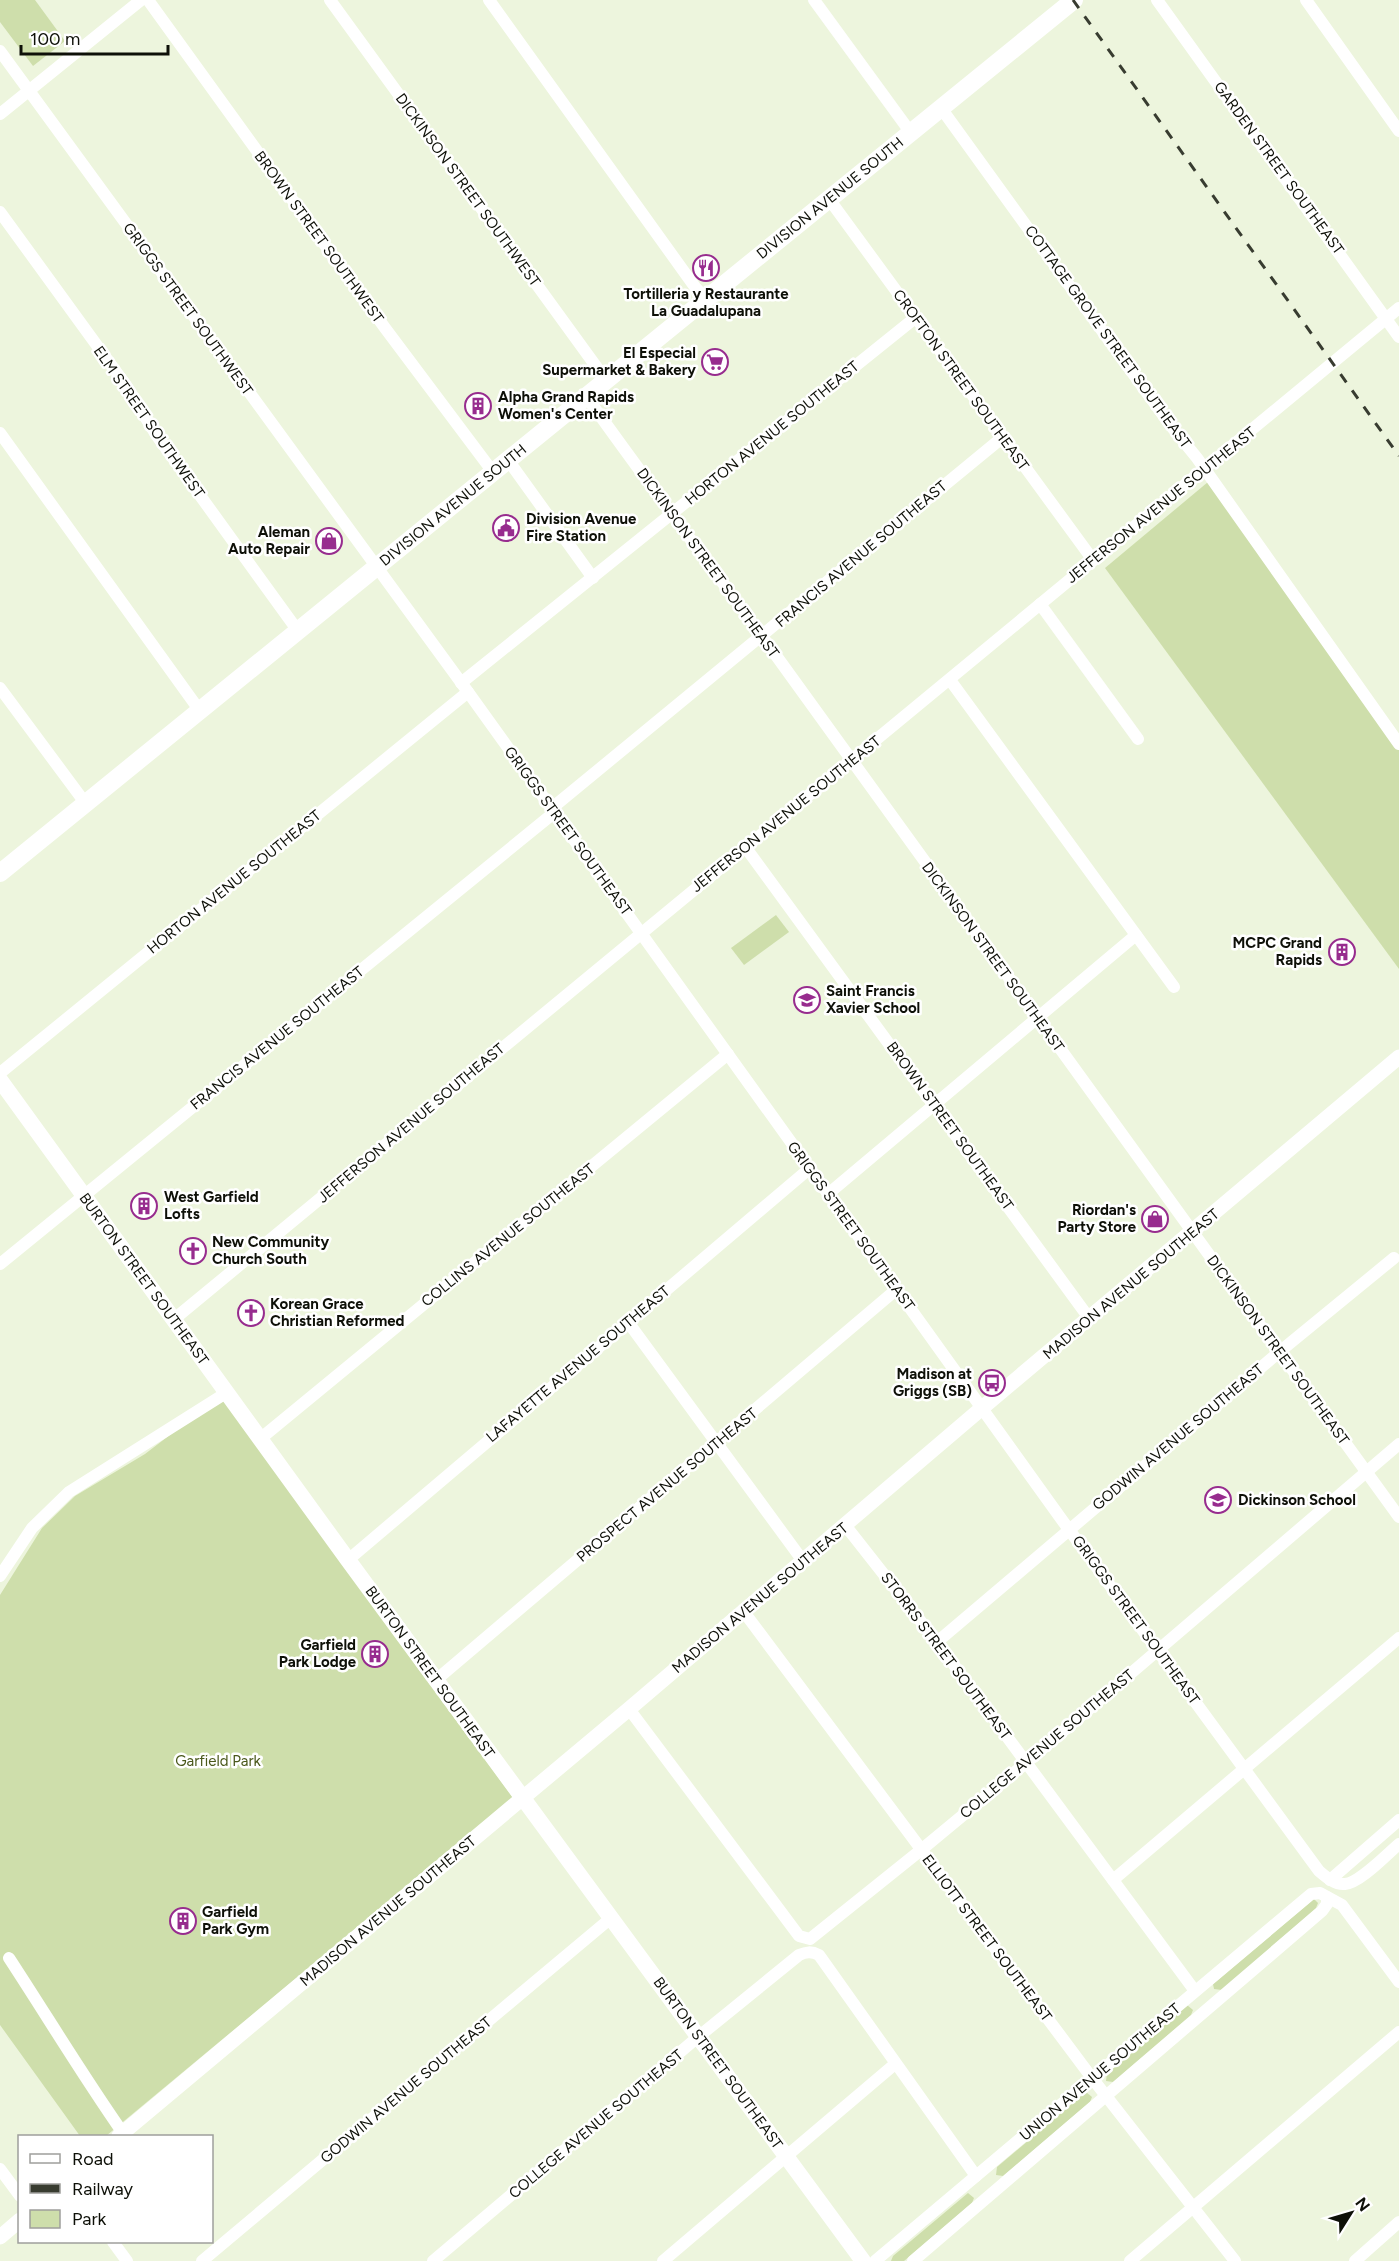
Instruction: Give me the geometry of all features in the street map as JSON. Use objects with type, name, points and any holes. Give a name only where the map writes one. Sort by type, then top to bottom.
[{"type":"main road","name":"DIVISION AVENUE SOUTH","points":[[0,873],[1074,0]]},
{"type":"main road","name":"BURTON STREET SOUTHEAST","points":[[0,1080],[348,1560],[863,2261]]},
{"type":"street","points":[[0,114],[141,0]]},
{"type":"street","name":"BROWN STREET SOUTHWEST","points":[[148,0],[385,328],[493,472]]},
{"type":"street","name":"DICKINSON STREET SOUTHWEST","points":[[330,0],[606,380]]},
{"type":"street","points":[[489,0],[695,287],[706,299]]},
{"type":"street","points":[[814,0],[910,133]]},
{"type":"street","name":"GARDEN STREET SOUTHEAST","points":[[1157,0],[1399,337]]},
{"type":"street","points":[[1306,0],[1399,131]]},
{"type":"street","name":"GRIGGS STREET SOUTHWEST","points":[[0,51],[377,567]]},
{"type":"street","name":"COTTAGE GROVE STREET SOUTHEAST","points":[[940,108],[1204,469],[1399,744]]},
{"type":"street","name":"CROFTON STREET SOUTHEAST","points":[[829,199],[1093,560]]},
{"type":"street","name":"ELM STREET SOUTHWEST","points":[[0,212],[124,384],[157,436],[298,631]]},
{"type":"street","name":"JEFFERSON AVENUE SOUTHEAST","points":[[173,1320],[1399,308]]},
{"type":"street","name":"HORTON AVENUE SOUTHEAST","points":[[0,1073],[671,513],[915,318]]},
{"type":"street","name":"DICKINSON STREET SOUTHEAST","points":[[586,396],[1399,1517]]},
{"type":"street","points":[[0,434],[200,711]]},
{"type":"street","name":"FRANCIS AVENUE SOUTHEAST","points":[[0,1264],[1003,437]]},
{"type":"street","points":[[508,460],[593,578]]},
{"type":"street","name":"GRIGGS STREET SOUTHEAST","points":[[377,567],[642,932],[809,1169],[1069,1529],[1319,1871],[1330,1880]]},
{"type":"street","points":[[1040,604],[1138,739]]},
{"type":"street","points":[[950,680],[1174,987]]},
{"type":"street","points":[[0,688],[86,804]]},
{"type":"street","name":"BROWN STREET SOUTHEAST","points":[[746,848],[1089,1318]]},
{"type":"street","points":[[828,1194],[1136,935]]},
{"type":"street","name":"COLLINS AVENUE SOUTHEAST","points":[[261,1439],[728,1054]]},
{"type":"street","name":"MADISON AVENUE SOUTHEAST","points":[[121,2135],[744,1612],[1399,1057]]},
{"type":"street","name":"LAFAYETTE AVENUE SOUTHEAST","points":[[348,1560],[809,1169]]},
{"type":"street","name":"GODWIN AVENUE SOUTHEAST","points":[[937,1642],[1278,1353],[1394,1258]]},
{"type":"street","name":"PROSPECT AVENUE SOUTHEAST","points":[[436,1680],[897,1289]]},
{"type":"street","points":[[628,1322],[803,1561]]},
{"type":"street","points":[[0,1576],[32,1528],[69,1492],[226,1393]]},
{"type":"street","name":"COLLEGE AVENUE SOUTHEAST","points":[[629,1709],[810,1936],[921,1850],[1026,1763],[1399,1444]]},
{"type":"street","name":"STORRS STREET SOUTHEAST","points":[[845,1525],[937,1642],[1195,1991]]},
{"type":"street","name":"ELLIOTT STREET SOUTHEAST","points":[[744,1612],[1092,2078],[1235,2261]]},
{"type":"street","points":[[1113,1880],[1399,1638]]},
{"type":"street","points":[[1399,1820],[1330,1880],[1342,1885],[1354,1882],[1399,1844]]},
{"type":"street","name":"UNION AVENUE SOUTHEAST","points":[[875,2261],[1311,1893],[1320,1893],[1327,1897]]},
{"type":"street","points":[[913,2261],[1322,1911],[1327,1904],[1327,1897],[1342,1905],[1399,1982]]},
{"type":"street","name":"GODWIN AVENUE SOUTHEAST","points":[[202,2261],[611,1918]]},
{"type":"street","name":"COLLEGE AVENUE SOUTHEAST","points":[[433,2261],[698,2037],[799,1955],[813,1952],[819,1955],[895,2064]]},
{"type":"street","points":[[9,1958],[121,2135]]},
{"type":"street","points":[[1130,2261],[1399,2032]]},
{"type":"street","points":[[663,2261],[895,2064],[976,2176]]},
{"type":"street","points":[[0,2169],[18,2193]]},
{"type":"street","points":[[0,2237],[18,2222]]},
{"type":"street","points":[[1355,2261],[1399,2222]]},
{"type":"street","points":[[114,2243],[127,2261]]},
{"type":"green space","points":[[0,0],[35,0],[65,41],[33,66],[0,22]]},
{"type":"green space","points":[[1208,482],[1399,749],[1399,969],[1105,568]]},
{"type":"green space","points":[[776,915],[789,932],[744,965],[731,948]]},
{"type":"green space","name":"Garfield Park","points":[[222,1395],[513,1798],[107,2135],[79,2135],[0,2025],[0,1595],[42,1528],[75,1496],[145,1454]]},
{"type":"green space","points":[[1314,1899],[1318,1903],[1316,1908],[1222,1990],[1214,1989],[1213,1984]]},
{"type":"green space","points":[[1187,2005],[1193,2010],[1191,2015],[1113,2082],[1106,2081],[1107,2073]]},
{"type":"green space","points":[[1086,2092],[1092,2097],[1090,2102],[1003,2176],[996,2175],[997,2167]]},
{"type":"green space","points":[[968,2193],[974,2198],[972,2203],[904,2261],[891,2261],[893,2256]]},
{"type":"railway","points":[[1073,0],[1399,456]]},
{"type":"place","name":"Tortilleria y Restaurante La Guadalupana","points":[[706,268]]},
{"type":"place","name":"El Especial Supermarket & Bakery","points":[[715,362]]},
{"type":"place","name":"Alpha Grand Rapids Women's Center","points":[[478,406]]},
{"type":"place","name":"Division Avenue Fire Station","points":[[506,528]]},
{"type":"place","name":"Aleman Auto Repair","points":[[329,541]]},
{"type":"place","name":"MCPC Grand Rapids","points":[[1342,952]]},
{"type":"place","name":"Saint Francis Xavier School","points":[[807,1000]]},
{"type":"place","name":"West Garfield Lofts","points":[[144,1206]]},
{"type":"place","name":"Riordan's Party Store","points":[[1155,1219]]},
{"type":"place","name":"New Community Church South","points":[[193,1251]]},
{"type":"place","name":"Korean Grace Christian Reformed","points":[[251,1313]]},
{"type":"place","name":"Madison at Griggs (SB)","points":[[992,1383]]},
{"type":"place","name":"Dickinson School","points":[[1218,1500]]},
{"type":"place","name":"Garfield Park Lodge","points":[[375,1654]]},
{"type":"place","name":"Garfield Park Gym","points":[[183,1921]]}]
